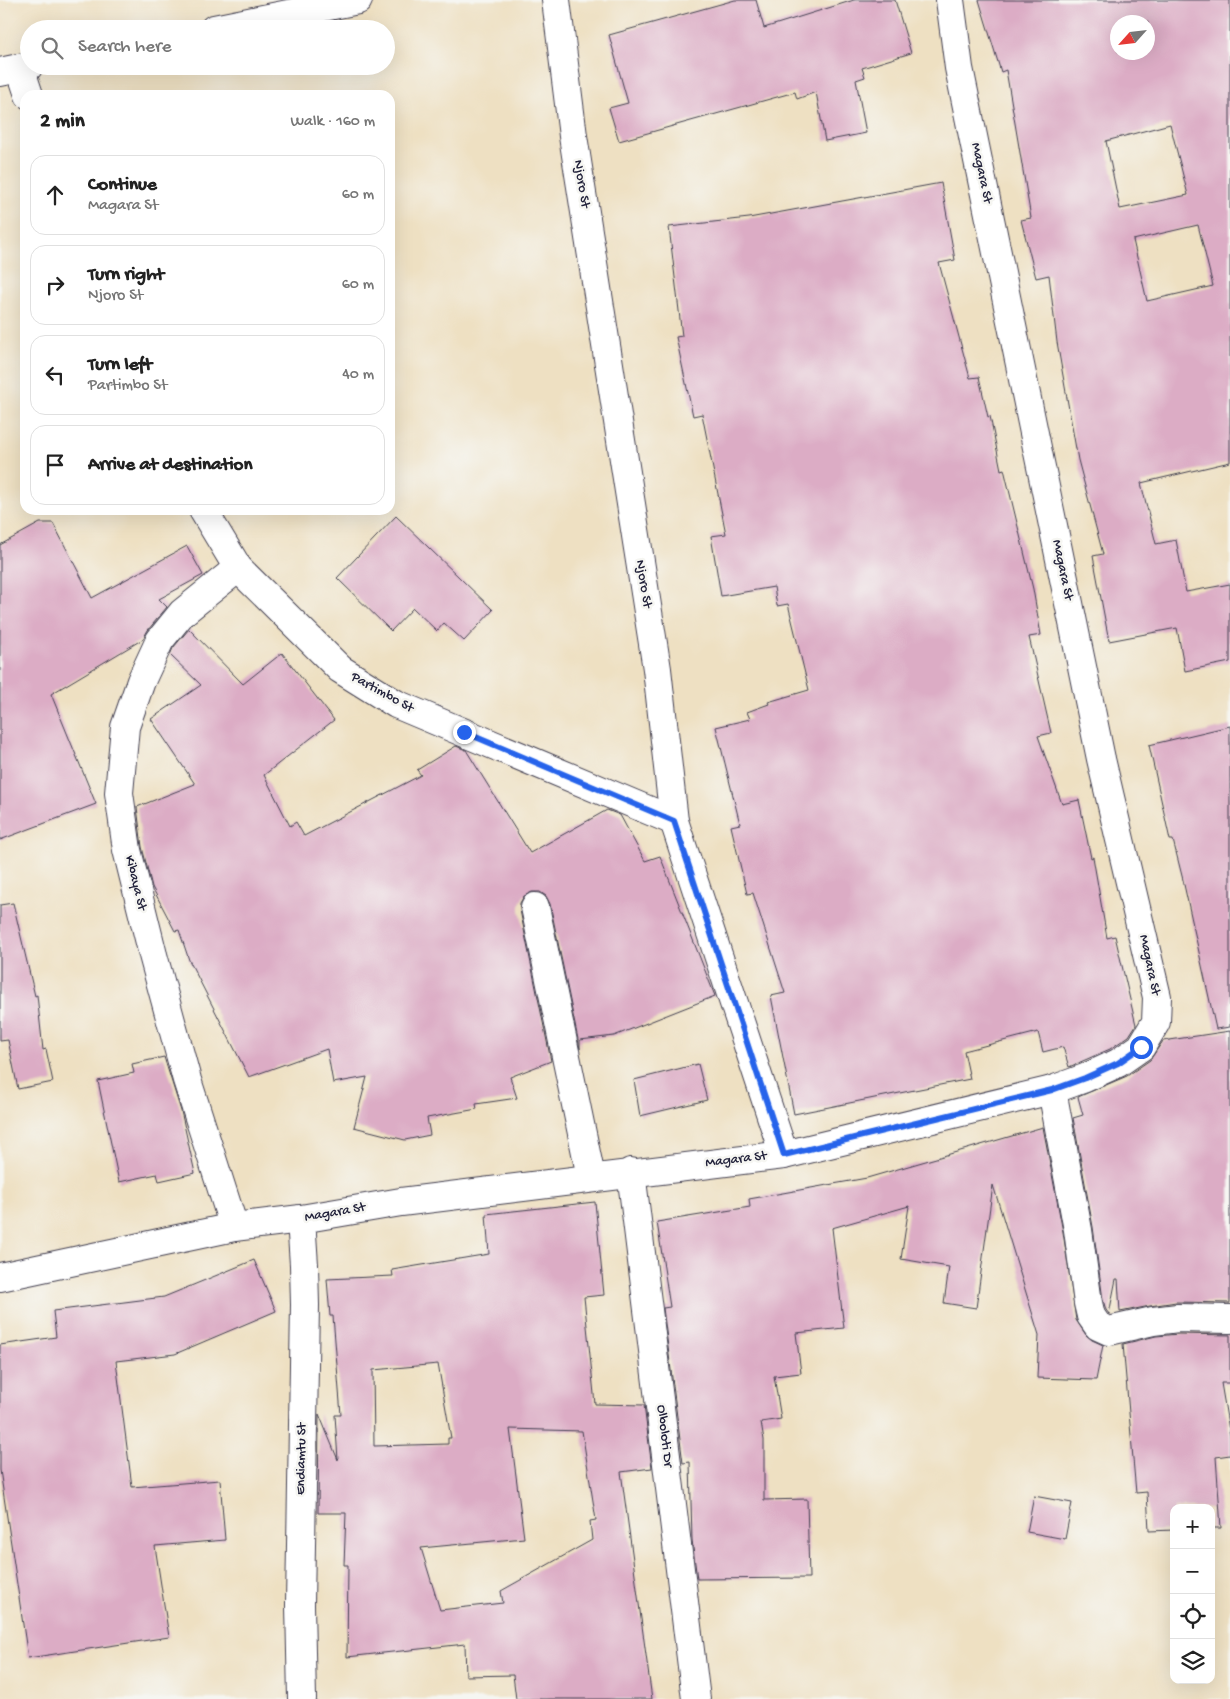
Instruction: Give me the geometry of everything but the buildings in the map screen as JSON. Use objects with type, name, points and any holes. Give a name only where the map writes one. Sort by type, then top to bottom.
[{"type":"street","points":[[259,20],[358,0]]},
{"type":"street","name":"Njoro St","points":[[556,0],[573,136],[657,669],[674,821],[784,1155]]},
{"type":"street","name":"Magara St","points":[[0,1277],[234,1227],[301,1219],[401,1202],[591,1177],[784,1155],[1052,1090],[1118,1063],[1141,1047],[1156,1022],[1157,997],[1101,758],[959,68],[950,0]]},
{"type":"street","points":[[16,68],[26,90]]},
{"type":"street","name":"Partimbo St","points":[[206,515],[238,568],[340,669],[396,704],[674,821]]},
{"type":"street","name":"Kibaya St","points":[[234,1227],[188,1080],[156,964],[127,850],[119,793],[125,727],[141,681],[160,640],[182,613],[238,568]]},
{"type":"street","points":[[535,908],[591,1177]]},
{"type":"street","points":[[1052,1090],[1078,1230],[1088,1303],[1091,1316],[1098,1326],[1109,1331],[1153,1321],[1178,1318],[1230,1319]]},
{"type":"street","name":"Olboloti Dr","points":[[631,1172],[696,1699]]},
{"type":"street","name":"Endiamtu St","points":[[301,1219],[305,1305],[300,1605],[302,1699]]},
{"type":"route","points":[[464,732],[674,821],[784,1155],[1052,1090],[1118,1063],[1141,1047]]}]
